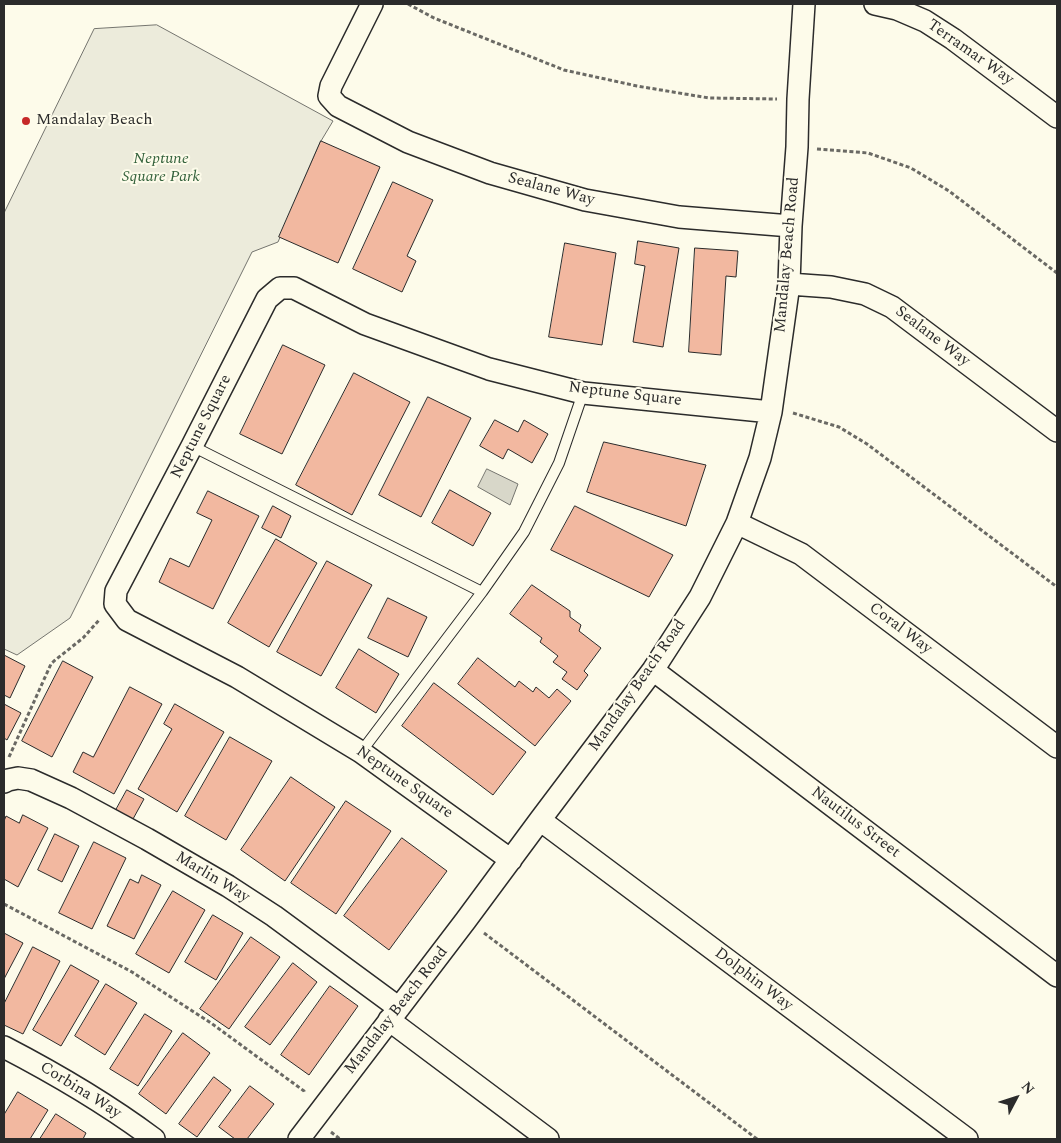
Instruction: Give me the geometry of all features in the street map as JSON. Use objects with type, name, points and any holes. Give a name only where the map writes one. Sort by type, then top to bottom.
[{"type":"street","name":"Sealane Way","points":[[372,4],[331,86],[329,96],[338,106],[408,142],[490,173],[585,200],[679,217],[791,226]]},
{"type":"street","name":"Mandalay Beach Road","points":[[299,1139],[653,670],[700,597],[737,523],[760,458],[771,412],[789,284],[804,4]]},
{"type":"street","name":"Terramar Way","points":[[875,4],[897,9],[925,21],[953,38],[1057,117]]},
{"type":"street","name":"Sealane Way","points":[[789,284],[831,287],[865,294],[892,307],[1057,431]]},
{"type":"street","name":"Neptune Square","points":[[511,860],[361,752],[237,677],[127,620],[115,604],[116,591],[267,299],[280,288],[294,288],[365,324],[489,368],[582,393],[771,412]]},
{"type":"street","name":"Coral Way","points":[[737,523],[801,554],[1057,747]]},
{"type":"street","name":"Nautilus Street","points":[[653,670],[1057,976]]},
{"type":"street","name":"Marlin Way","points":[[6,781],[18,778],[31,780],[71,798],[147,839],[274,916],[548,1139]]},
{"type":"street","name":"Dolphin Way","points":[[540,820],[966,1139]]},
{"type":"street","name":"Corbina Way","points":[[4,1047],[93,1098],[154,1139]]},
{"type":"lane","points":[[361,752],[482,592],[524,532],[559,463],[582,393]]},
{"type":"lane","points":[[192,446],[482,592]]},
{"type":"path","points":[[408,4],[434,18],[564,70],[637,86],[709,98],[798,99]]},
{"type":"path","points":[[797,147],[868,153],[911,168],[950,191],[1057,273]]},
{"type":"path","points":[[771,412],[796,413],[839,427],[860,440],[1057,588]]},
{"type":"path","points":[[6,781],[7,761],[51,664],[82,638],[115,604]]},
{"type":"path","points":[[4,904],[132,972],[211,1023],[304,1091],[318,1114],[333,1134],[340,1139]]},
{"type":"path","points":[[466,920],[757,1139]]},
{"type":"green space","name":"Neptune Square Park","points":[[157,25],[333,121],[321,141],[278,242],[252,252],[70,618],[17,655],[4,649],[4,213],[94,29]]},
{"type":"shaded area","points":[[487,469],[518,484],[510,505],[478,487]]},
{"type":"building","points":[[321,141],[380,167],[338,263],[279,237]]},
{"type":"building","points":[[393,182],[433,200],[407,256],[416,261],[402,292],[353,269]]},
{"type":"building","points":[[638,241],[679,248],[663,347],[633,342],[645,266],[635,264]]},
{"type":"building","points":[[565,243],[616,253],[602,345],[549,337]]},
{"type":"building","points":[[695,248],[738,251],[736,277],[726,276],[721,355],[689,352]]},
{"type":"building","points":[[283,345],[325,365],[282,454],[240,434]]},
{"type":"building","points":[[354,373],[410,402],[352,515],[296,485]]},
{"type":"building","points":[[428,397],[471,418],[421,517],[379,495]]},
{"type":"building","points":[[495,420],[518,432],[524,420],[548,434],[532,463],[508,449],[503,459],[480,446]]},
{"type":"building","points":[[604,442],[706,465],[686,526],[587,492]]},
{"type":"building","points":[[450,490],[491,513],[473,546],[432,523]]},
{"type":"building","points":[[208,491],[259,516],[213,609],[159,582],[170,558],[189,567],[212,520],[197,513]]},
{"type":"building","points":[[273,506],[291,516],[281,538],[262,528]]},
{"type":"building","points":[[575,506],[673,555],[649,597],[551,550]]},
{"type":"building","points":[[276,539],[317,563],[269,647],[228,623]]},
{"type":"building","points":[[327,561],[372,585],[321,676],[277,652]]},
{"type":"building","points":[[532,585],[570,611],[570,617],[581,625],[579,631],[601,648],[584,671],[588,675],[577,690],[562,679],[567,672],[553,662],[558,656],[540,642],[542,638],[510,614]]},
{"type":"building","points":[[388,598],[427,617],[408,657],[368,638]]},
{"type":"building","points":[[359,649],[399,674],[376,713],[336,688]]},
{"type":"building","points":[[4,655],[25,666],[10,698],[4,695]]},
{"type":"building","points":[[478,658],[515,687],[519,681],[533,692],[536,687],[549,698],[557,689],[571,701],[535,746],[458,684]]},
{"type":"building","points":[[63,661],[93,677],[52,757],[22,741]]},
{"type":"building","points":[[434,683],[526,752],[493,795],[402,726]]},
{"type":"building","points":[[130,687],[162,704],[114,794],[73,772],[83,752],[93,757]]},
{"type":"building","points":[[4,704],[21,713],[7,740],[4,738]]},
{"type":"building","points":[[175,704],[224,732],[177,812],[138,789],[172,729],[164,724]]},
{"type":"building","points":[[230,737],[272,761],[226,840],[185,816]]},
{"type":"building","points":[[291,777],[335,807],[285,881],[241,850]]},
{"type":"building","points":[[127,790],[144,799],[133,819],[116,810]]},
{"type":"building","points":[[346,801],[391,831],[336,914],[291,883]]},
{"type":"building","points":[[23,815],[48,828],[18,887],[4,879],[4,821],[6,816],[19,823]]},
{"type":"building","points":[[55,834],[79,846],[62,882],[38,870]]},
{"type":"building","points":[[402,838],[447,871],[389,950],[344,916]]},
{"type":"building","points":[[94,842],[126,858],[92,929],[59,913]]},
{"type":"building","points":[[142,875],[161,885],[134,939],[107,926],[130,879],[138,883]]},
{"type":"building","points":[[173,891],[205,910],[169,973],[136,954]]},
{"type":"building","points":[[213,915],[243,933],[216,980],[185,962]]},
{"type":"building","points":[[4,933],[23,943],[4,979]]},
{"type":"building","points":[[251,937],[280,957],[229,1029],[200,1009]]},
{"type":"building","points":[[33,947],[60,961],[23,1034],[4,1025],[4,1004]]},
{"type":"building","points":[[293,963],[317,982],[270,1045],[245,1027]]},
{"type":"building","points":[[71,965],[99,981],[61,1046],[33,1030]]},
{"type":"building","points":[[106,984],[137,1003],[105,1055],[75,1036]]},
{"type":"building","points":[[330,986],[358,1006],[309,1075],[281,1055]]},
{"type":"building","points":[[145,1014],[172,1031],[138,1086],[110,1069]]},
{"type":"building","points":[[183,1033],[210,1053],[166,1114],[139,1094]]},
{"type":"building","points":[[214,1077],[231,1090],[197,1137],[179,1124]]},
{"type":"building","points":[[250,1086],[274,1104],[247,1139],[235,1139],[219,1127]]},
{"type":"building","points":[[18,1092],[48,1110],[30,1139],[4,1139],[4,1115]]},
{"type":"building","points":[[56,1114],[86,1133],[83,1139],[40,1139]]},
{"type":"place","name":"Mandalay Beach","points":[[26,121]]}]
